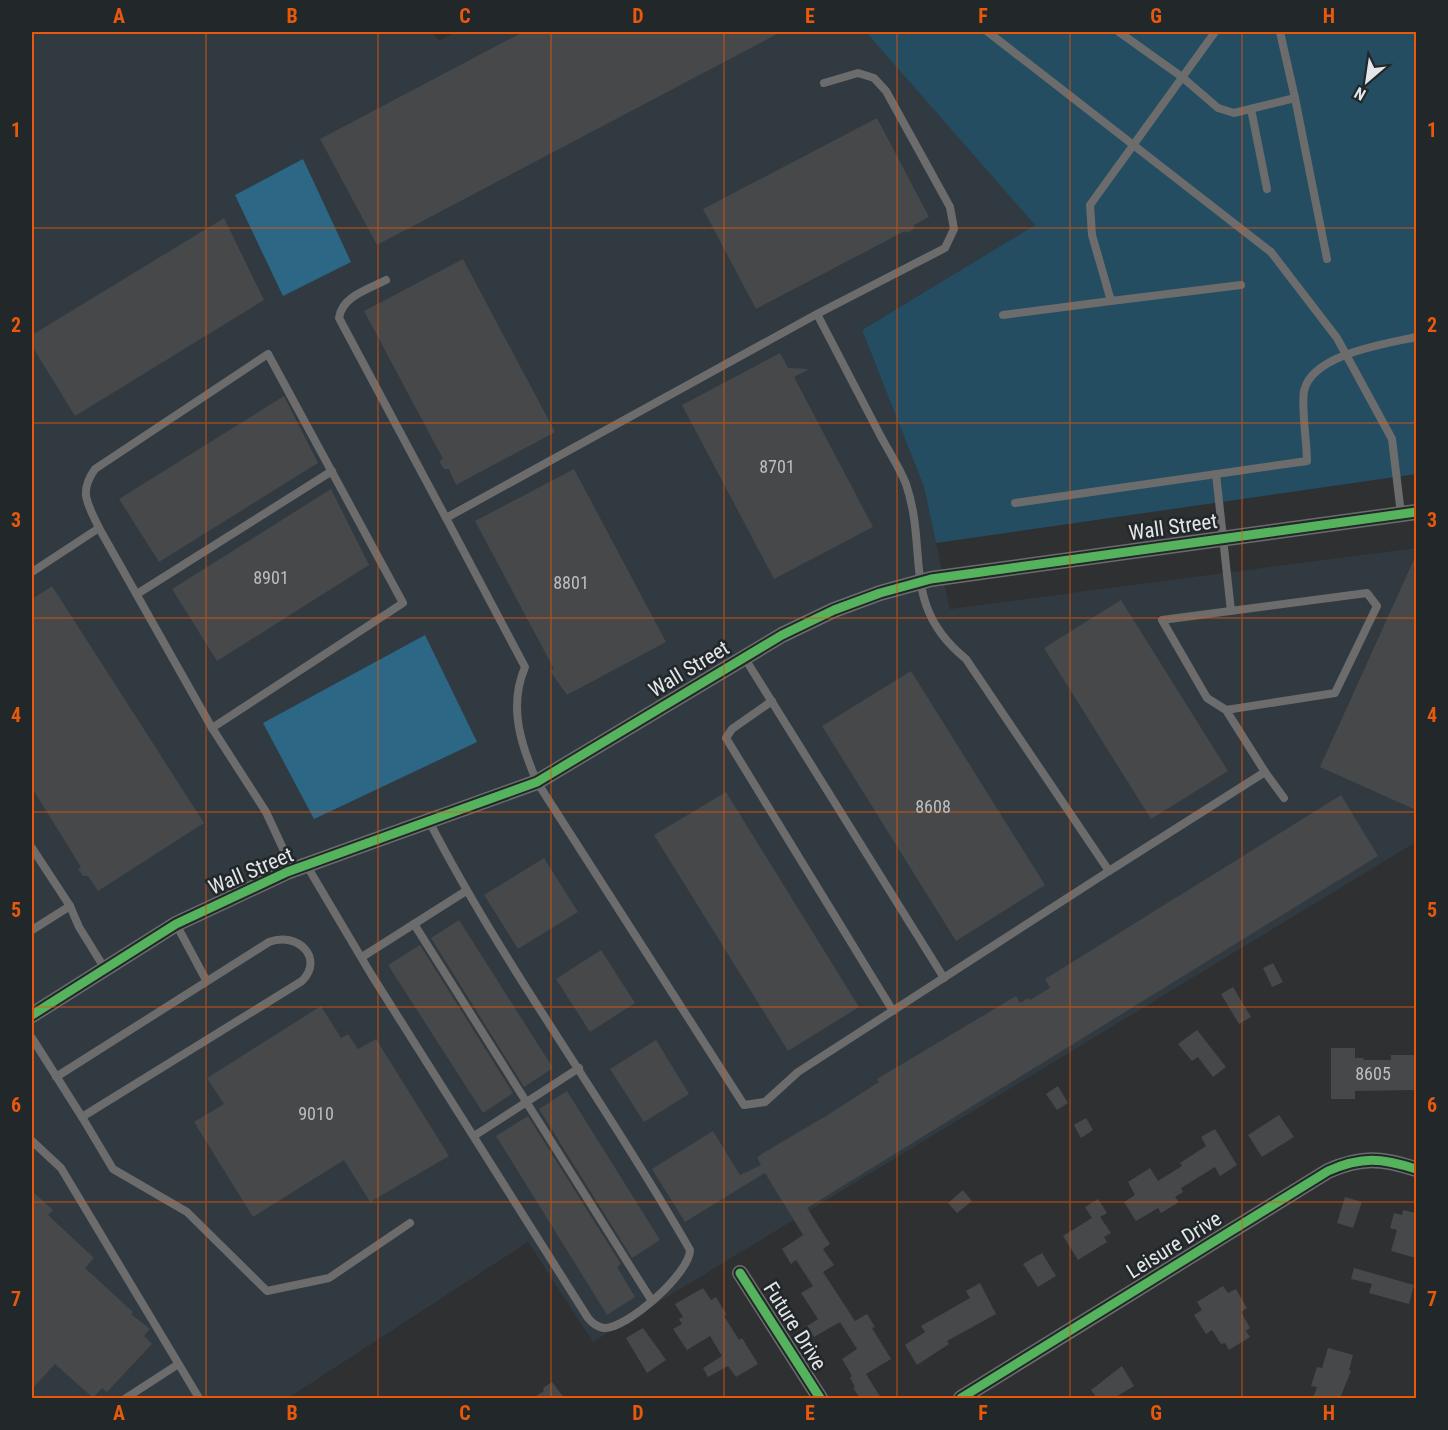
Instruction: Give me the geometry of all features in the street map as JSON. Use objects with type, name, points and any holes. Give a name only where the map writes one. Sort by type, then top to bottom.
[{"type":"street","name":"Wall Street","points":[[32,1015],[176,924],[300,868],[537,782],[744,657],[834,610],[919,582],[1409,513]]},
{"type":"street","name":"Leisure Drive","points":[[961,1398],[1328,1170],[1365,1158],[1393,1161],[1416,1169]]},
{"type":"street","name":"Future Drive","points":[[740,1273],[819,1398]]},
{"type":"lane","points":[[988,32],[1271,252],[1337,338],[1392,439],[1409,513]]},
{"type":"lane","points":[[1119,32],[1182,77],[1218,108],[1234,113],[1295,98]]},
{"type":"lane","points":[[1111,301],[1092,235],[1090,205],[1215,32]]},
{"type":"lane","points":[[1280,32],[1327,258]]},
{"type":"lane","points":[[446,518],[817,314],[937,253],[951,239],[954,229],[950,207],[881,83],[858,73],[824,83]]},
{"type":"lane","points":[[1251,109],[1267,189]]},
{"type":"lane","points":[[386,280],[345,302],[340,308],[339,318],[525,667],[517,686],[515,703],[521,745],[537,782],[744,1105],[765,1102],[798,1072],[1265,772]]},
{"type":"lane","points":[[1003,315],[1241,285]]},
{"type":"lane","points":[[817,314],[905,483],[914,521],[919,582],[930,618],[947,644],[966,659],[1109,871]]},
{"type":"lane","points":[[1015,503],[1307,460],[1304,390],[1312,377],[1345,353],[1416,338]]},
{"type":"lane","points":[[212,728],[404,603],[268,354],[95,470],[86,482],[85,498],[99,528],[212,728],[300,868],[362,957],[588,1318],[602,1328],[612,1327],[651,1301],[684,1267],[690,1257],[690,1250],[579,1068],[466,891],[429,821]]},
{"type":"lane","points":[[136,594],[332,471]]},
{"type":"lane","points":[[1216,474],[1231,611]]},
{"type":"lane","points":[[32,572],[99,528]]},
{"type":"lane","points":[[1226,710],[1335,693],[1377,606],[1367,593],[1162,620],[1207,698],[1226,710],[1284,798]]},
{"type":"lane","points":[[744,657],[944,978]]},
{"type":"lane","points":[[772,701],[732,729],[726,738],[893,1011]]},
{"type":"lane","points":[[32,848],[70,906],[79,927],[105,969]]},
{"type":"lane","points":[[362,957],[466,891]]},
{"type":"lane","points":[[32,930],[70,906]]},
{"type":"lane","points":[[176,924],[206,980]]},
{"type":"lane","points":[[414,924],[651,1301]]},
{"type":"lane","points":[[56,1077],[206,980],[279,938],[295,940],[302,946],[310,966],[302,981],[82,1117]]},
{"type":"lane","points":[[32,1038],[113,1169],[187,1212],[267,1291],[329,1278],[410,1223]]},
{"type":"lane","points":[[474,1136],[579,1068]]},
{"type":"lane","points":[[32,1141],[61,1168],[177,1365],[199,1398]]},
{"type":"lane","points":[[126,1398],[177,1365]]},
{"type":"shaded area","points":[[32,32],[432,32],[439,41],[455,32],[934,32],[1035,225],[862,330],[924,487],[950,609],[1416,548],[1416,842],[593,1342],[528,1242],[288,1398],[32,1398]]},
{"type":"shaded area","points":[[866,32],[1416,32],[1416,474],[936,543],[924,487],[862,330],[1035,225]]},
{"type":"shaded area","points":[[303,159],[351,262],[283,296],[235,195]]},
{"type":"shaded area","points":[[425,635],[477,742],[314,819],[263,723]]},
{"type":"building","points":[[523,32],[781,32],[377,245],[320,139]]},
{"type":"building","points":[[877,118],[929,217],[914,225],[914,229],[906,233],[905,231],[756,309],[703,209]]},
{"type":"building","points":[[224,218],[264,300],[75,416],[32,346],[32,335]]},
{"type":"building","points":[[463,259],[555,432],[456,485],[449,469],[444,469],[439,461],[443,459],[364,311]]},
{"type":"building","points":[[780,353],[788,368],[809,369],[794,377],[873,527],[774,579],[682,405]]},
{"type":"building","points":[[284,396],[318,463],[159,562],[119,499]]},
{"type":"building","points":[[574,469],[666,642],[567,695],[550,671],[554,669],[475,521]]},
{"type":"building","points":[[331,489],[369,565],[217,661],[172,589]]},
{"type":"building","points":[[1416,555],[1416,810],[1320,767]]},
{"type":"building","points":[[52,586],[204,823],[98,891],[88,876],[83,876],[78,869],[81,867],[32,788],[32,599]]},
{"type":"building","points":[[1121,600],[1228,771],[1151,819],[1044,648]]},
{"type":"building","points":[[911,671],[1045,885],[956,941],[822,726]]},
{"type":"building","points":[[726,792],[859,1007],[788,1051],[654,835]]},
{"type":"building","points":[[1341,795],[1378,856],[807,1208],[830,1244],[823,1249],[834,1265],[823,1272],[855,1321],[867,1314],[875,1327],[872,1328],[891,1359],[866,1374],[881,1398],[860,1398],[853,1388],[855,1387],[850,1378],[852,1376],[842,1359],[857,1349],[840,1322],[814,1337],[807,1326],[818,1319],[801,1293],[813,1286],[796,1260],[791,1264],[782,1249],[803,1235],[765,1173],[685,1222],[652,1169],[713,1131],[740,1175],[761,1165],[757,1158],[763,1153],[879,1082],[877,1079],[1016,996],[1020,1003],[1050,988],[1045,979]]},
{"type":"building","points":[[544,858],[578,912],[518,949],[484,895]]},
{"type":"building","points":[[459,920],[553,1068],[524,1087],[431,938]]},
{"type":"building","points":[[420,945],[513,1093],[483,1113],[388,965]]},
{"type":"building","points":[[601,950],[635,1003],[590,1032],[556,979]]},
{"type":"building","points":[[1273,963],[1283,982],[1272,987],[1263,968]]},
{"type":"building","points":[[1233,987],[1251,1017],[1239,1024],[1221,994]]},
{"type":"building","points":[[321,1006],[341,1038],[348,1034],[358,1049],[376,1039],[449,1156],[370,1202],[344,1160],[253,1217],[194,1122],[224,1104],[207,1078]]},
{"type":"building","points":[[1197,1030],[1226,1067],[1213,1077],[1198,1057],[1192,1061],[1178,1044]]},
{"type":"building","points":[[656,1040],[689,1094],[644,1122],[610,1069]]},
{"type":"building","points":[[1331,1048],[1355,1048],[1355,1058],[1364,1058],[1363,1060],[1391,1060],[1391,1055],[1415,1055],[1415,1090],[1355,1091],[1355,1099],[1331,1099]]},
{"type":"building","points":[[1058,1086],[1068,1103],[1057,1110],[1046,1094]]},
{"type":"building","points":[[567,1091],[660,1240],[632,1258],[539,1109]]},
{"type":"building","points":[[1279,1115],[1294,1137],[1262,1157],[1248,1135]]},
{"type":"building","points":[[528,1116],[621,1264],[617,1267],[635,1297],[607,1315],[496,1136]]},
{"type":"building","points":[[1086,1118],[1093,1130],[1081,1138],[1074,1125]]},
{"type":"building","points":[[1215,1129],[1237,1165],[1220,1176],[1215,1167],[1181,1188],[1183,1192],[1175,1197],[1179,1202],[1161,1213],[1158,1208],[1136,1221],[1124,1202],[1135,1195],[1128,1182],[1150,1168],[1158,1181],[1182,1166],[1180,1163],[1206,1146],[1201,1137]]},
{"type":"building","points":[[963,1190],[972,1201],[957,1213],[948,1203]]},
{"type":"building","points":[[32,1191],[53,1210],[48,1215],[94,1258],[85,1268],[133,1312],[131,1314],[150,1329],[144,1336],[152,1344],[107,1392],[102,1388],[93,1398],[55,1364],[32,1389]]},
{"type":"building","points":[[1345,1197],[1362,1202],[1353,1228],[1337,1223]]},
{"type":"building","points":[[1098,1199],[1107,1213],[1100,1217],[1111,1233],[1104,1237],[1107,1242],[1078,1260],[1063,1236],[1092,1218],[1085,1207]]},
{"type":"building","points":[[1403,1210],[1416,1213],[1416,1258],[1391,1251],[1397,1230],[1390,1228],[1394,1213],[1402,1215]]},
{"type":"building","points":[[1042,1253],[1056,1276],[1038,1287],[1023,1264]]},
{"type":"building","points":[[1354,1268],[1414,1285],[1409,1304],[1369,1293],[1372,1284],[1351,1279]]},
{"type":"building","points":[[980,1283],[996,1314],[947,1341],[949,1344],[917,1365],[905,1345],[925,1332],[921,1326],[970,1298],[966,1291]]},
{"type":"building","points":[[1223,1286],[1228,1293],[1236,1289],[1247,1308],[1241,1312],[1250,1328],[1246,1331],[1250,1337],[1229,1350],[1225,1343],[1221,1344],[1212,1330],[1206,1334],[1194,1315],[1202,1310],[1197,1302]]},
{"type":"building","points":[[703,1288],[711,1300],[716,1297],[726,1314],[724,1316],[739,1340],[742,1338],[758,1364],[736,1377],[728,1366],[708,1377],[703,1368],[722,1356],[710,1336],[687,1350],[673,1329],[682,1324],[679,1319],[683,1317],[675,1304]]},
{"type":"building","points":[[643,1328],[666,1360],[647,1373],[626,1338]]},
{"type":"building","points":[[1328,1348],[1353,1355],[1349,1370],[1351,1371],[1340,1398],[1313,1398],[1317,1387],[1311,1386],[1317,1367],[1322,1368]]},
{"type":"building","points":[[1122,1366],[1134,1386],[1114,1398],[1097,1398],[1091,1390]]},
{"type":"building","points":[[552,1382],[564,1398],[533,1398],[544,1391],[543,1388]]},
{"type":"cycle path","points":[[32,1015],[176,924],[287,872],[537,782],[782,635],[834,610],[880,593],[931,579],[1416,512]]},
{"type":"cycle path","points":[[961,1398],[1328,1171],[1351,1163],[1372,1160],[1416,1169]]},
{"type":"cycle path","points":[[740,1273],[820,1398]]}]
